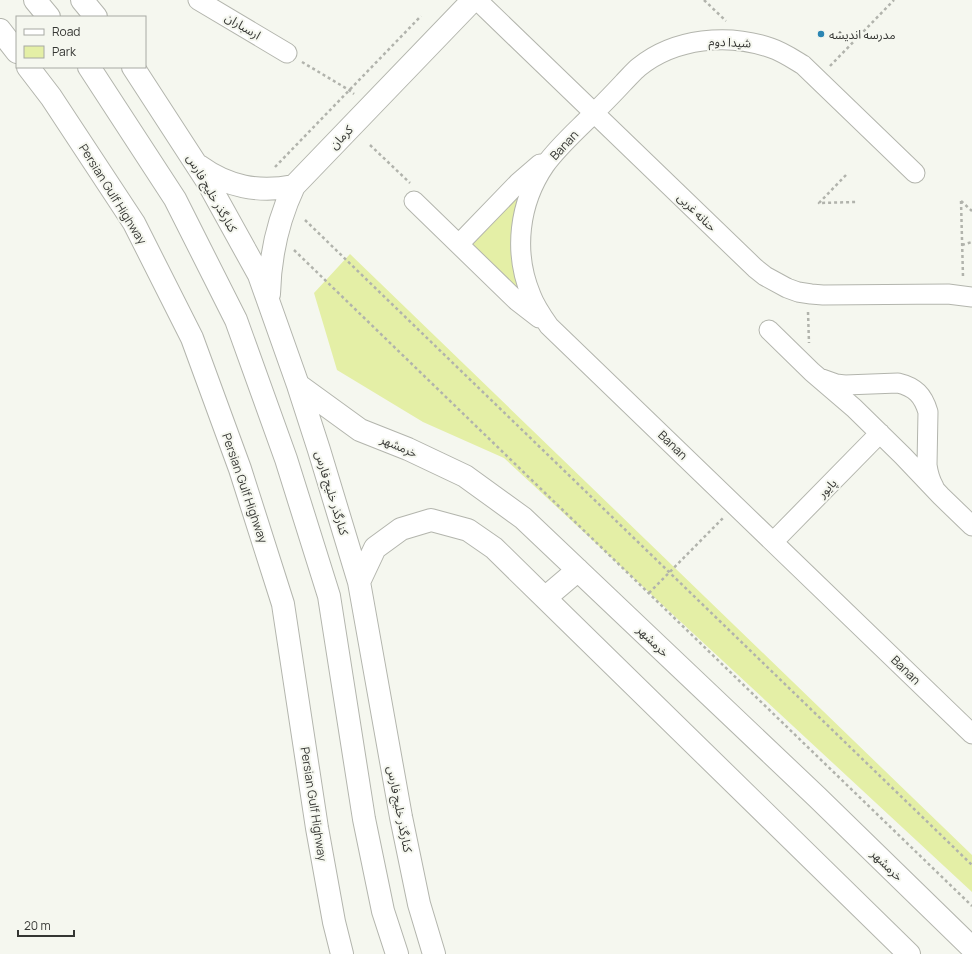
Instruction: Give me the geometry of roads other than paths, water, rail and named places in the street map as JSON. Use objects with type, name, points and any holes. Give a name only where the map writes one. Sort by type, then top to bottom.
[{"type":"main road","points":[[35,0],[48,16]]},
{"type":"main road","points":[[82,0],[95,16]]},
{"type":"main road","name":"کرمان","points":[[269,306],[270,280],[274,249],[282,215],[294,186],[473,0]]},
{"type":"main road","points":[[0,30],[16,51]]},
{"type":"main road","name":"Persian Gulf Highway","points":[[29,68],[51,97],[134,223],[192,338],[240,469],[284,604],[317,828],[334,922],[342,954]]},
{"type":"main road","points":[[89,68],[174,199],[236,320],[286,459],[329,596],[364,819],[383,912],[397,954]]},
{"type":"main road","name":"کنارگذر خلیج فارس","points":[[134,68],[207,181],[259,275],[298,385],[359,582],[401,816],[419,904],[434,954]]},
{"type":"main road","points":[[196,164],[208,173],[238,186],[267,189],[294,186]]},
{"type":"main road","name":"خرمشهر","points":[[298,385],[360,430],[408,449],[465,476],[524,518],[817,797],[972,948]]},
{"type":"main road","points":[[359,582],[375,548],[401,529],[431,520],[468,530],[494,548],[909,954]]},
{"type":"main road","points":[[545,598],[578,570]]},
{"type":"street","name":"ارسباران","points":[[198,0],[287,52]]},
{"type":"street","name":"حنانه غربی","points":[[477,0],[765,276],[798,292],[824,295],[948,294],[972,297]]},
{"type":"street","name":"شیدا دوم","points":[[594,113],[639,67],[670,49],[703,41],[738,40],[755,43],[777,50],[803,65],[915,173]]},
{"type":"street","name":"Banan","points":[[594,113],[561,146],[546,164],[529,195],[524,211],[520,245],[522,262],[525,279],[539,311],[549,326],[972,734]]},
{"type":"street","points":[[459,244],[518,183],[561,146]]},
{"type":"street","points":[[414,202],[517,301],[549,326]]},
{"type":"street","points":[[769,330],[880,433],[972,526]]},
{"type":"street","points":[[819,377],[836,384],[905,384],[918,392],[926,404],[928,412],[928,473],[936,490]]},
{"type":"street","points":[[852,385],[849,397],[854,408]]},
{"type":"street","name":"پایور","points":[[774,542],[880,433]]},
{"type":"street","points":[[903,456],[915,461],[927,457]]},
{"type":"place","name":"مدرسه اندیشه","points":[[821,34]]}]
